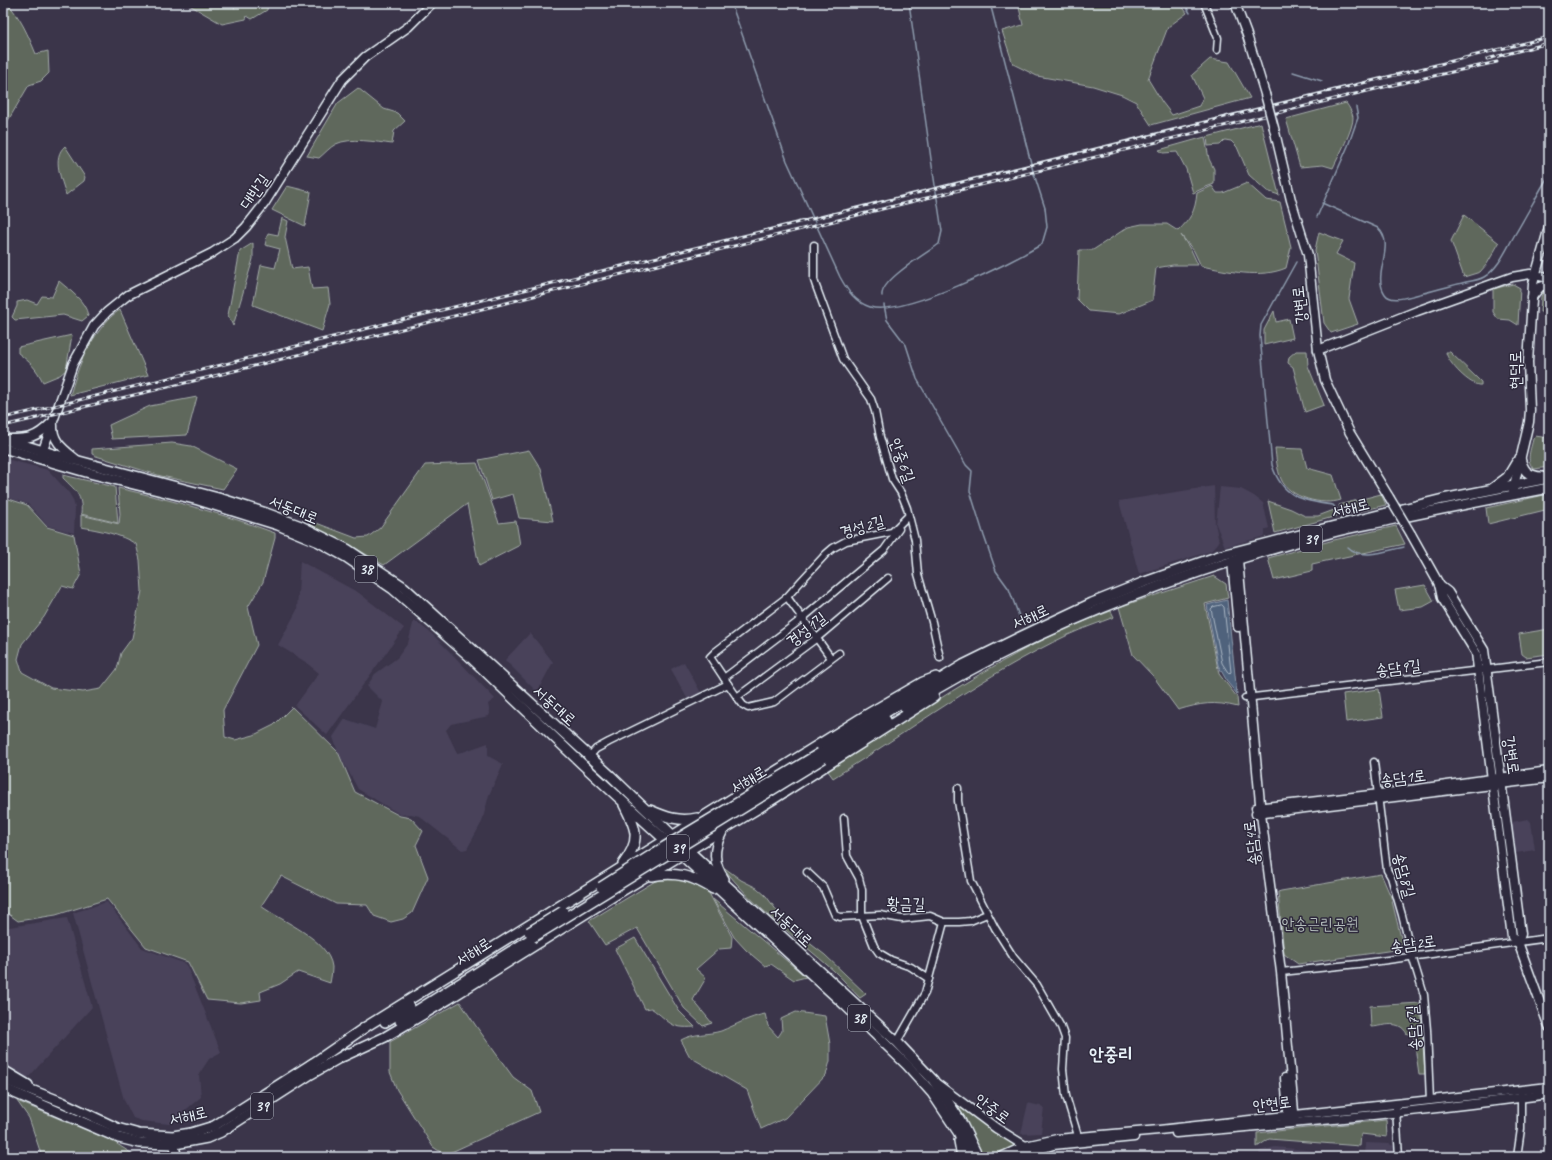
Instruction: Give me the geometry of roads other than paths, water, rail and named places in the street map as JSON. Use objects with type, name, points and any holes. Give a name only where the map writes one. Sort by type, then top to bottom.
[{"type":"main road","name":"대반길","points":[[43,455],[52,424],[64,400],[73,364],[94,326],[120,301],[142,287],[212,253],[235,238],[246,227],[264,204],[342,80],[365,57],[408,27],[432,3]]},
{"type":"main road","name":"강변로","points":[[1235,3],[1247,35],[1265,94],[1291,200],[1308,255],[1318,350],[1325,380],[1339,412],[1412,534],[1439,584],[1448,592],[1484,650],[1483,670],[1497,781],[1512,936],[1518,942],[1549,1027]]},
{"type":"main road","name":"현덕로","points":[[1518,460],[1525,409],[1532,275],[1549,227]]},
{"type":"main road","points":[[1318,350],[1417,311],[1512,277],[1532,275],[1549,278]]},
{"type":"main road","points":[[1532,275],[1549,283]]},
{"type":"main road","name":"현덕로","points":[[1511,491],[1528,422],[1530,404],[1528,362],[1532,275]]},
{"type":"main road","points":[[1532,297],[1540,287],[1549,283]]},
{"type":"main road","points":[[3,442],[32,437],[40,434],[52,424]]},
{"type":"main road","points":[[52,424],[53,433],[56,440],[61,447],[77,460]]},
{"type":"main road","name":"서동대로","points":[[3,442],[93,474],[198,500],[278,524],[319,542],[346,557],[393,589],[468,655],[582,764],[620,798],[669,838],[732,896],[897,1042],[932,1080],[960,1120],[978,1157]]},
{"type":"main road","name":"서동대로","points":[[43,455],[77,460],[222,499],[300,526],[347,549],[404,587],[427,607],[642,806],[669,838]]},
{"type":"main road","points":[[1489,490],[1497,486],[1507,477],[1518,460],[1529,475],[1549,478]]},
{"type":"main road","name":"서해로","points":[[3,1079],[62,1102],[117,1128],[139,1134],[174,1140],[214,1126],[309,1066],[449,984],[822,756],[909,705],[1028,641],[1105,606],[1173,580],[1331,533],[1511,491],[1549,478]]},
{"type":"main road","name":"서해로","points":[[822,756],[963,665],[1092,603],[1185,567],[1222,555],[1443,499],[1489,490],[1511,491],[1549,488]]},
{"type":"main road","name":"송담4로","points":[[1235,561],[1258,811],[1278,983],[1291,1118]]},
{"type":"main road","points":[[309,1066],[361,1030],[866,715],[923,682],[963,665]]},
{"type":"main road","points":[[344,1056],[385,1037],[448,1000],[911,713],[980,666]]},
{"type":"main road","name":"송담1로","points":[[1258,811],[1497,781],[1549,771]]},
{"type":"main road","name":"송담1로","points":[[1497,781],[1549,778]]},
{"type":"main road","points":[[620,798],[634,826],[635,838],[632,852],[620,868]]},
{"type":"main road","points":[[642,806],[668,818],[674,819],[690,819],[704,816]]},
{"type":"main road","name":"송담4로","points":[[1258,811],[1281,972],[1291,1118]]},
{"type":"main road","points":[[724,830],[717,841],[715,860],[732,896]]},
{"type":"main road","points":[[644,878],[668,874],[686,876],[732,896]]},
{"type":"main road","name":"서동대로","points":[[732,896],[907,1065],[932,1093],[958,1132],[970,1157]]},
{"type":"main road","name":"서해로","points":[[4,1089],[119,1138],[140,1143],[207,1138],[221,1132],[311,1074],[344,1056],[530,935]]},
{"type":"main road","points":[[1278,983],[1281,972]]},
{"type":"main road","points":[[3,1070],[22,1080],[39,1093]]},
{"type":"main road","name":"안중로","points":[[932,1080],[996,1128],[1035,1154]]},
{"type":"main road","name":"안현로","points":[[1001,1157],[1025,1146],[1078,1136],[1396,1108],[1520,1094],[1549,1086]]},
{"type":"main road","name":"안현로","points":[[1396,1108],[1430,1101],[1520,1094],[1549,1094]]},
{"type":"main road","name":"안현로","points":[[1017,1157],[1035,1154],[1058,1145],[1291,1118]]},
{"type":"main road","points":[[958,1132],[962,1157]]},
{"type":"main road","points":[[174,1140],[177,1157]]},
{"type":"street","points":[[1204,3],[1218,38],[1217,50]]},
{"type":"street","name":"안중6길","points":[[814,245],[814,280],[843,359],[871,399],[892,479],[901,493],[915,540],[918,574],[932,622],[940,658]]},
{"type":"street","name":"경성2길","points":[[728,684],[710,657],[715,652],[787,597],[811,569],[834,548],[846,541],[892,532],[908,516]]},
{"type":"street","name":"경성2길","points":[[724,678],[803,618],[884,550],[908,516]]},
{"type":"street","name":"경성1길","points":[[737,697],[818,638],[888,578]]},
{"type":"street","points":[[787,597],[831,658]]},
{"type":"street","points":[[582,764],[596,749],[728,684],[743,705],[748,708],[774,702],[839,653]]},
{"type":"street","name":"송담9길","points":[[1247,698],[1549,662]]},
{"type":"street","points":[[1374,762],[1379,797]]},
{"type":"street","points":[[958,788],[959,809],[970,881],[987,914],[1014,958],[1037,985],[1061,1027],[1065,1038],[1062,1069],[1066,1096],[1078,1136]]},
{"type":"street","name":"송담8길","points":[[1379,797],[1387,870],[1391,877],[1412,956]]},
{"type":"street","points":[[844,818],[847,856],[859,878],[862,890],[862,916],[874,946],[879,953],[891,960],[910,967],[928,979]]},
{"type":"street","name":"황금길","points":[[807,872],[823,887],[835,915],[840,917],[880,916],[902,919],[930,916],[944,922],[925,993],[897,1042]]},
{"type":"street","points":[[944,922],[970,921],[987,914]]},
{"type":"street","name":"송담2로","points":[[1281,972],[1549,938]]},
{"type":"street","name":"송담7길","points":[[1412,956],[1424,995],[1430,1101]]},
{"type":"street","points":[[1517,1157],[1521,1129],[1520,1094]]},
{"type":"street","points":[[1396,1108],[1399,1157]]},
{"type":"water","points":[[1227,600],[1237,694],[1228,683],[1218,665],[1207,605]]},
{"type":"waterway","points":[[731,3],[787,161],[840,277],[849,291],[860,302],[870,307],[885,308],[906,304],[957,286],[983,275],[1042,244],[1047,227],[1045,208],[1033,171],[990,3]]},
{"type":"waterway","points":[[882,296],[883,290],[888,282],[905,267],[939,244],[942,231],[909,3]]},
{"type":"waterway","points":[[1184,3],[1190,13]]},
{"type":"waterway","points":[[1293,72],[1322,81]]},
{"type":"waterway","points":[[1317,217],[1348,146],[1358,118],[1356,107]]},
{"type":"waterway","points":[[1322,203],[1378,228],[1383,235],[1385,243],[1381,286],[1388,297],[1399,299],[1478,280],[1489,274],[1501,259],[1549,175]]},
{"type":"waterway","points":[[1296,262],[1261,325],[1260,336],[1272,465],[1281,484],[1295,496],[1312,502],[1333,505],[1341,514]]},
{"type":"waterway","points":[[884,305],[887,320],[906,345],[917,379],[966,465],[972,471],[970,491],[984,536],[996,571],[1009,589],[1019,616]]},
{"type":"waterway","points":[[1348,547],[1354,551],[1368,554],[1404,547]]},
{"type":"railway","points":[[3,418],[1549,37]]},
{"type":"railway","points":[[1487,59],[1549,43]]},
{"type":"railway","points":[[3,426],[206,378],[902,204],[1384,87],[1497,62]]},
{"type":"district","name":"안중리","points":[[1111,1054]]},
{"type":"park label","name":"안송근린공원","points":[[1320,923]]}]
